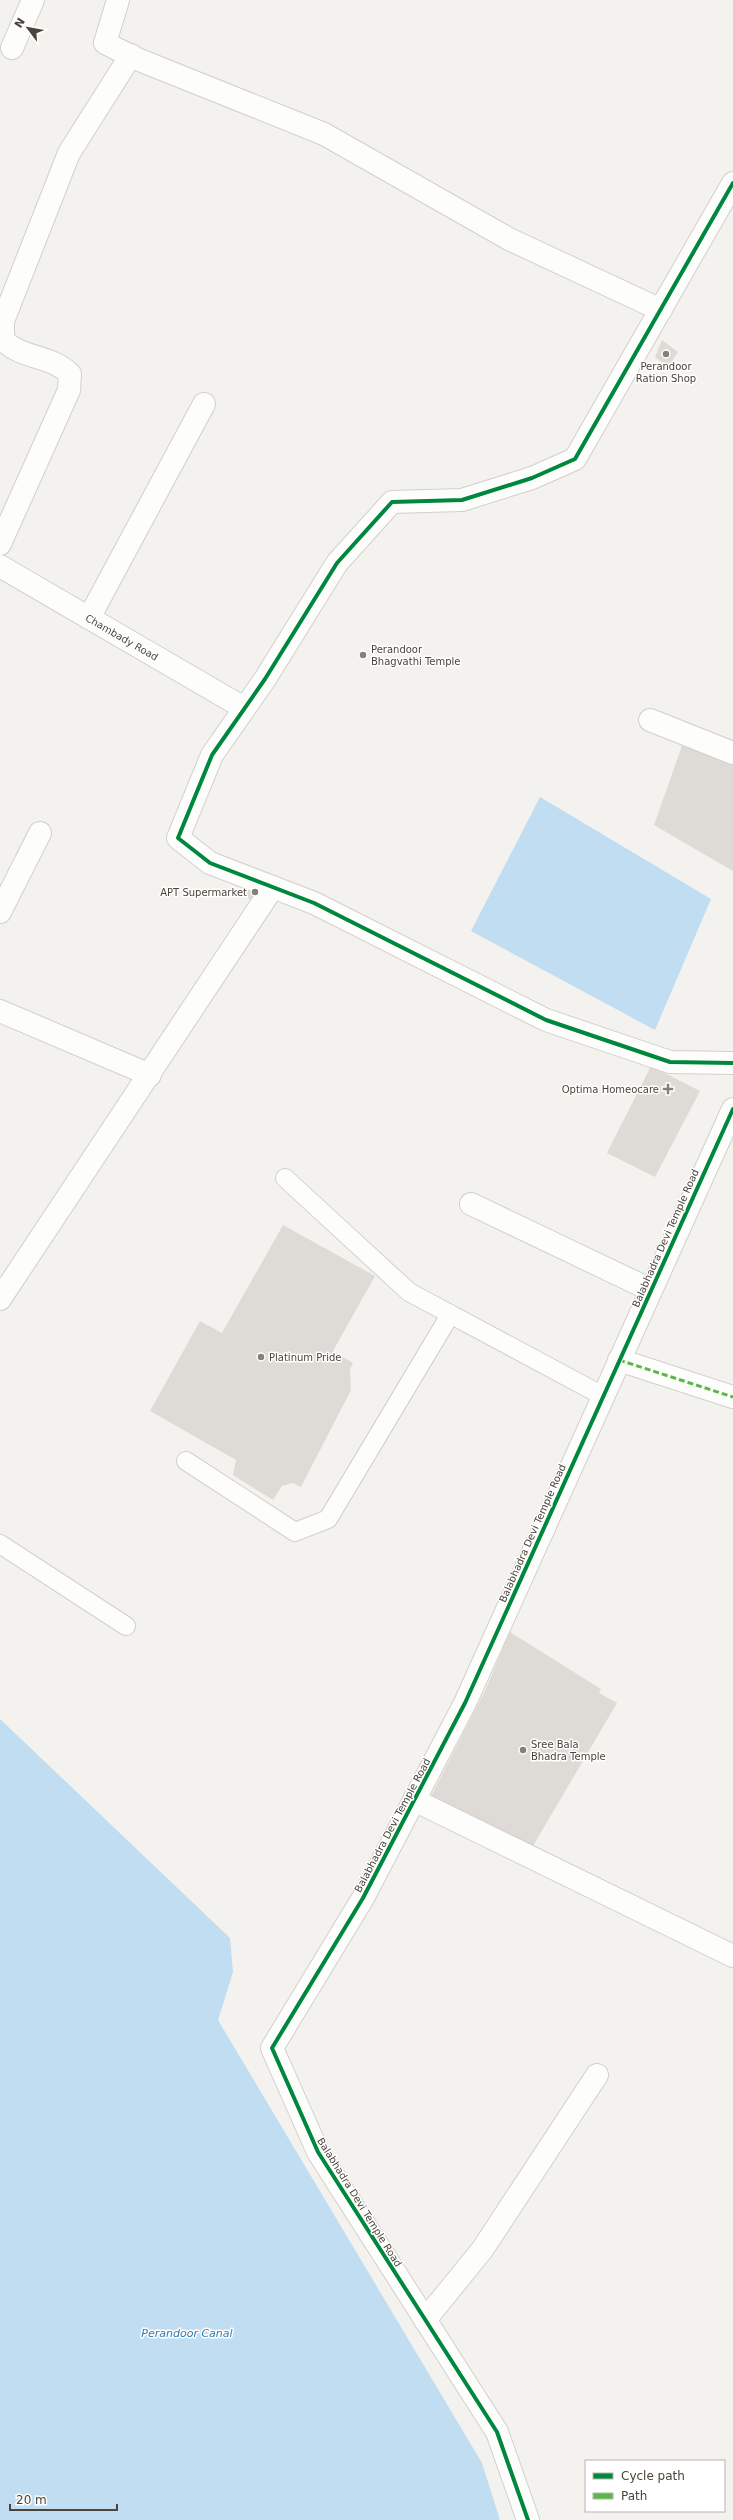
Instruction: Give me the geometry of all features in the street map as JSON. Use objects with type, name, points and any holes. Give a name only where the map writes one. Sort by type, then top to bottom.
[{"type":"street","points":[[12,48],[33,0]]},
{"type":"street","points":[[118,0],[105,43],[324,134],[509,239],[661,310]]},
{"type":"street","points":[[0,544],[69,390],[70,374],[61,364],[13,350],[3,340],[3,321],[69,153],[131,55]]},
{"type":"street","points":[[733,183],[575,459],[532,478],[462,500],[392,502],[337,563],[212,755],[178,838],[210,863],[314,903],[546,1020],[670,1062],[733,1063]]},
{"type":"street","points":[[89,618],[204,404]]},
{"type":"street","name":"Chambady Road","points":[[0,566],[244,708]]},
{"type":"street","points":[[650,720],[733,753]]},
{"type":"street","points":[[0,912],[40,833]]},
{"type":"street","points":[[0,1299],[274,887]]},
{"type":"street","points":[[0,1011],[150,1075]]},
{"type":"street","name":"Balabhadra Devi Temple Road","points":[[528,2520],[497,2432],[318,2152],[272,2048],[363,1898],[465,1703],[733,1109]]},
{"type":"street","points":[[471,1204],[651,1290]]},
{"type":"street","points":[[619,1360],[733,1397]]},
{"type":"street","points":[[414,1800],[733,1956]]},
{"type":"street","points":[[425,2320],[482,2250],[597,2075]]},
{"type":"lane","points":[[285,1178],[409,1292],[603,1396]]},
{"type":"lane","points":[[186,1461],[296,1532],[328,1519],[450,1315]]},
{"type":"lane","points":[[0,1544],[126,1626]]},
{"type":"water","points":[[540,797],[711,899],[655,1030],[471,931]]},
{"type":"water","name":"Perandoor Canal","points":[[0,1719],[230,1938],[233,1972],[218,2020],[482,2463],[500,2520],[0,2520]]},
{"type":"building","name":"Perandoor Ration Shop","points":[[662,340],[678,352],[668,367],[655,357]]},
{"type":"building","points":[[683,743],[733,763],[733,871],[654,825]]},
{"type":"building","name":"APT Supermarket","points":[[251,881],[268,889],[258,906],[243,894]]},
{"type":"building","points":[[651,1066],[700,1091],[655,1177],[607,1153]]},
{"type":"building","name":"Platinum Pride","points":[[283,1225],[375,1276],[333,1351],[353,1363],[350,1369],[351,1390],[301,1487],[293,1483],[282,1486],[273,1500],[233,1475],[236,1460],[150,1411],[200,1321],[222,1333]]},
{"type":"building","name":"Sree Bala Bhadra Temple","points":[[510,1632],[601,1689],[599,1693],[617,1703],[530,1851],[495,1835],[431,1796],[485,1691]]},
{"type":"marked path","points":[[619,1360],[733,1397]]},
{"type":"cycle path","points":[[733,183],[575,459],[532,478],[462,500],[392,502],[337,563],[265,679],[212,755],[178,838],[210,863],[314,903],[546,1020],[670,1062],[733,1063]]},
{"type":"cycle path","points":[[528,2520],[497,2432],[318,2152],[272,2048],[363,1898],[465,1703],[733,1109]]},
{"type":"place","name":"Perandoor Ration Shop","points":[[666,354]]},
{"type":"place","name":"Perandoor Bhagvathi Temple","points":[[363,655]]},
{"type":"place","name":"APT Supermarket","points":[[255,892]]},
{"type":"place","name":"Optima Homeocare","points":[[668,1089]]},
{"type":"place","name":"Platinum Pride","points":[[261,1357]]},
{"type":"place","name":"Sree Bala Bhadra Temple","points":[[523,1750]]}]
